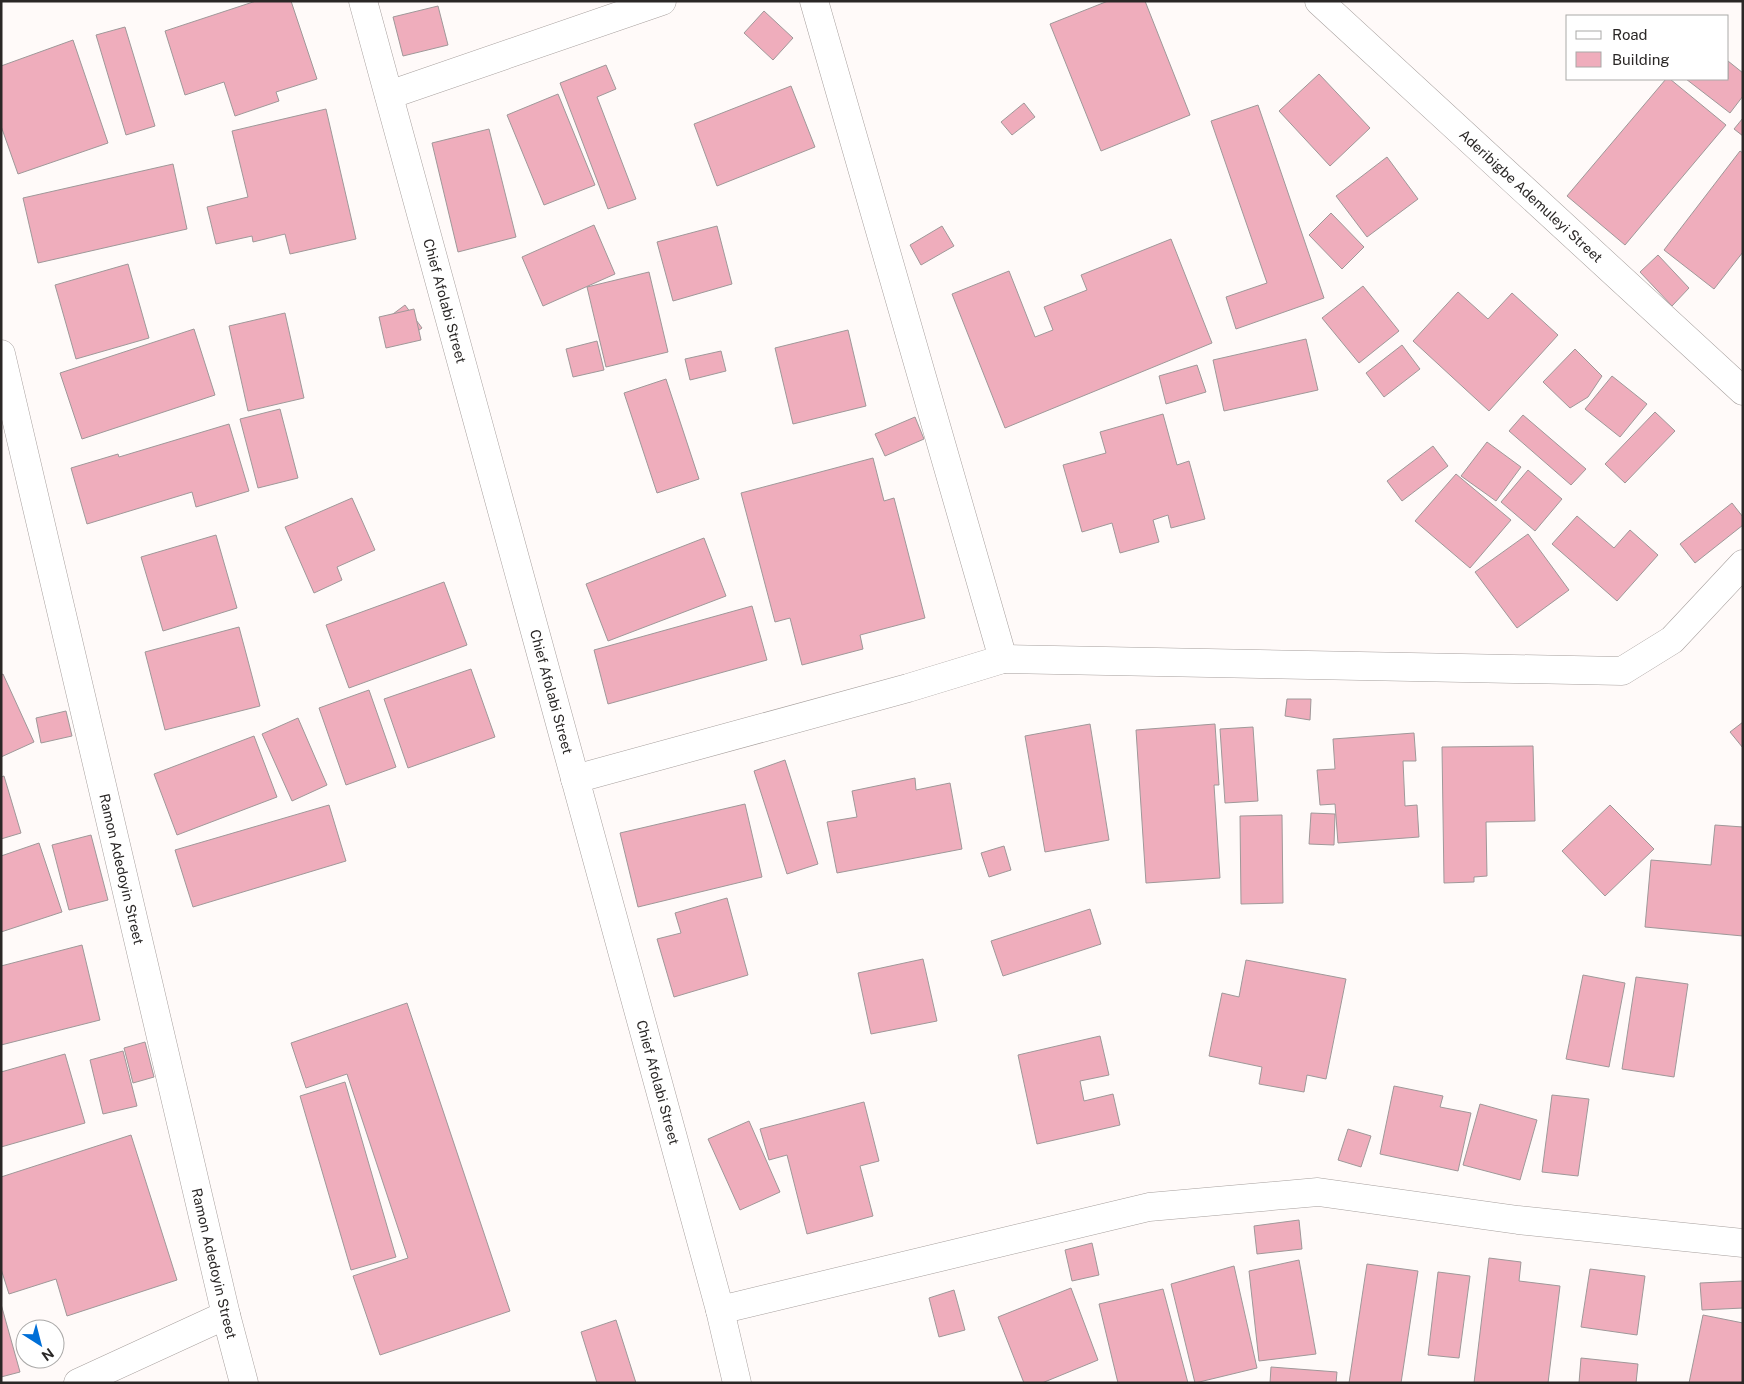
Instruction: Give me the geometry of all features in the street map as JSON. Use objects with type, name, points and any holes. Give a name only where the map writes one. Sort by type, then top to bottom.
[{"type":"street","name":"Chief Afolabi Street","points":[[363,1],[720,1310],[737,1383]]},
{"type":"street","points":[[389,95],[662,1]]},
{"type":"street","points":[[814,1],[1003,659]]},
{"type":"street","name":"Aderibigbe Ademuleyi Street","points":[[1318,1],[1743,392]]},
{"type":"street","name":"Ramon Adedoyin Street","points":[[1,354],[226,1315],[244,1383]]},
{"type":"street","points":[[575,778],[908,688],[1003,659],[1622,671],[1672,640],[1743,564]]},
{"type":"street","points":[[720,1310],[1149,1207],[1318,1192],[1518,1220],[1743,1242]]},
{"type":"street","points":[[78,1383],[226,1315]]},
{"type":"building","points":[[256,1],[291,1],[317,79],[276,92],[279,101],[235,116],[224,82],[185,95],[165,31]]},
{"type":"building","points":[[1108,1],[1145,1],[1190,115],[1101,151],[1050,24]]},
{"type":"building","points":[[438,6],[448,45],[403,56],[393,17]]},
{"type":"building","points":[[764,11],[793,38],[773,60],[744,33]]},
{"type":"building","points":[[125,27],[155,126],[126,135],[96,35]]},
{"type":"building","points":[[73,40],[108,143],[18,174],[1,126],[1,66]]},
{"type":"building","points":[[1729,62],[1743,73],[1743,96],[1730,113],[1687,80],[1729,80]]},
{"type":"building","points":[[606,65],[616,89],[597,97],[636,199],[608,209],[560,83]]},
{"type":"building","points":[[1319,74],[1370,128],[1330,166],[1279,111]]},
{"type":"building","points":[[1665,80],[1671,80],[1726,125],[1625,245],[1567,196]]},
{"type":"building","points":[[791,86],[815,147],[717,186],[694,124]]},
{"type":"building","points":[[558,94],[595,185],[544,205],[507,115]]},
{"type":"building","points":[[1024,103],[1035,117],[1012,135],[1001,122]]},
{"type":"building","points":[[1258,105],[1324,298],[1236,329],[1226,297],[1267,283],[1211,121]]},
{"type":"building","points":[[326,109],[356,239],[290,254],[285,234],[253,242],[252,236],[216,244],[207,207],[248,197],[232,131]]},
{"type":"building","points":[[1743,118],[1743,136],[1734,129]]},
{"type":"building","points":[[489,129],[516,237],[458,252],[432,143]]},
{"type":"building","points":[[1740,151],[1743,153],[1743,252],[1714,289],[1664,250]]},
{"type":"building","points":[[1387,157],[1418,199],[1367,237],[1336,196]]},
{"type":"building","points":[[173,164],[187,229],[38,263],[23,198]]},
{"type":"building","points":[[1331,213],[1364,247],[1342,269],[1309,235]]},
{"type":"building","points":[[594,225],[615,274],[543,306],[522,257]]},
{"type":"building","points":[[717,226],[732,284],[673,301],[657,242]]},
{"type":"building","points":[[942,226],[954,246],[921,265],[910,245]]},
{"type":"building","points":[[1171,239],[1212,343],[1005,428],[952,294],[1009,271],[1035,337],[1053,330],[1044,307],[1087,290],[1081,275]]},
{"type":"building","points":[[1658,255],[1689,288],[1672,306],[1640,272]]},
{"type":"building","points":[[128,264],[149,338],[76,359],[55,285]]},
{"type":"building","points":[[649,272],[668,352],[606,367],[587,287]]},
{"type":"building","points":[[1363,286],[1399,331],[1359,363],[1322,318]]},
{"type":"building","points":[[1458,292],[1488,319],[1512,293],[1558,335],[1489,411],[1413,341]]},
{"type":"building","points":[[405,305],[422,328],[405,340],[389,317]]},
{"type":"building","points":[[414,309],[421,340],[386,348],[379,317]]},
{"type":"building","points":[[285,313],[304,398],[248,411],[229,326]]},
{"type":"building","points":[[194,329],[215,395],[82,439],[60,373]]},
{"type":"building","points":[[848,330],[866,406],[793,424],[775,348]]},
{"type":"building","points":[[1306,339],[1318,390],[1224,411],[1213,360]]},
{"type":"building","points":[[597,341],[604,370],[573,377],[566,349]]},
{"type":"building","points":[[1402,345],[1420,369],[1384,397],[1366,373]]},
{"type":"building","points":[[1575,349],[1602,376],[1588,397],[1570,408],[1543,382]]},
{"type":"building","points":[[721,351],[726,371],[690,380],[685,359]]},
{"type":"building","points":[[1197,365],[1206,392],[1166,404],[1159,376]]},
{"type":"building","points":[[1612,376],[1647,404],[1620,437],[1585,409]]},
{"type":"building","points":[[666,379],[699,479],[657,493],[624,393]]},
{"type":"building","points":[[280,409],[298,478],[258,488],[240,419]]},
{"type":"building","points":[[1655,412],[1675,431],[1625,483],[1605,464]]},
{"type":"building","points":[[1163,414],[1177,465],[1189,461],[1205,519],[1171,528],[1168,515],[1153,520],[1159,542],[1120,553],[1112,523],[1082,532],[1063,465],[1106,453],[1100,432]]},
{"type":"building","points":[[1523,415],[1586,469],[1571,485],[1509,431]]},
{"type":"building","points":[[915,417],[924,439],[885,456],[875,434]]},
{"type":"building","points":[[229,424],[249,491],[196,507],[192,492],[87,524],[71,468],[118,454],[119,457]]},
{"type":"building","points":[[1487,442],[1521,467],[1496,501],[1461,476]]},
{"type":"building","points":[[1433,446],[1448,466],[1402,501],[1387,481]]},
{"type":"building","points":[[873,458],[884,501],[894,498],[925,618],[860,635],[863,649],[802,665],[790,618],[775,622],[741,493]]},
{"type":"building","points":[[1528,470],[1562,499],[1535,531],[1501,502]]},
{"type":"building","points":[[1456,474],[1511,520],[1470,568],[1415,521]]},
{"type":"building","points":[[352,498],[375,550],[337,567],[342,580],[314,593],[285,527]]},
{"type":"building","points":[[1732,503],[1743,517],[1743,525],[1695,563],[1680,544]]},
{"type":"building","points":[[1577,516],[1614,548],[1630,530],[1658,555],[1617,601],[1552,544]]},
{"type":"building","points":[[1528,534],[1569,590],[1517,628],[1475,572]]},
{"type":"building","points":[[216,535],[237,608],[163,631],[141,557]]},
{"type":"building","points":[[704,538],[726,596],[608,641],[586,584]]},
{"type":"building","points":[[444,582],[467,645],[349,688],[326,625]]},
{"type":"building","points":[[752,606],[767,660],[608,704],[594,650]]},
{"type":"building","points":[[239,627],[260,706],[165,730],[145,652]]},
{"type":"building","points":[[471,669],[495,737],[408,768],[384,699]]},
{"type":"building","points":[[3,674],[34,742],[1,757],[1,675]]},
{"type":"building","points":[[369,690],[396,767],[346,785],[319,708]]},
{"type":"building","points":[[1287,699],[1311,699],[1310,720],[1285,716]]},
{"type":"building","points":[[66,711],[72,736],[41,743],[36,718]]},
{"type":"building","points":[[298,718],[327,785],[292,801],[262,734]]},
{"type":"building","points":[[1743,722],[1743,748],[1730,732]]},
{"type":"building","points":[[1090,724],[1109,840],[1045,852],[1025,736]]},
{"type":"building","points":[[1215,724],[1219,785],[1214,785],[1220,878],[1146,883],[1136,730]]},
{"type":"building","points":[[1253,727],[1258,801],[1225,803],[1220,729]]},
{"type":"building","points":[[1414,733],[1416,761],[1403,761],[1405,806],[1417,805],[1419,837],[1338,843],[1335,804],[1320,805],[1317,770],[1335,769],[1333,739]]},
{"type":"building","points":[[254,736],[277,797],[177,835],[154,774]]},
{"type":"building","points":[[1533,746],[1535,821],[1486,822],[1487,876],[1474,877],[1474,882],[1444,883],[1442,747]]},
{"type":"building","points":[[785,760],[818,864],[787,874],[754,771]]},
{"type":"building","points":[[4,776],[21,833],[1,839],[1,777]]},
{"type":"building","points":[[915,778],[916,790],[950,783],[962,849],[837,873],[827,822],[857,817],[852,791]]},
{"type":"building","points":[[745,804],[762,877],[638,907],[620,833]]},
{"type":"building","points":[[329,805],[346,861],[193,907],[175,850]]},
{"type":"building","points":[[1610,805],[1654,849],[1605,896],[1562,851]]},
{"type":"building","points":[[1311,813],[1335,814],[1334,845],[1309,844]]},
{"type":"building","points":[[1282,815],[1283,903],[1241,904],[1240,816]]},
{"type":"building","points":[[1715,825],[1743,827],[1743,936],[1645,927],[1651,860],[1711,865]]},
{"type":"building","points":[[91,835],[108,900],[69,910],[52,845]]},
{"type":"building","points":[[39,843],[62,912],[1,932],[1,856]]},
{"type":"building","points":[[1004,846],[1011,870],[989,877],[981,853]]},
{"type":"building","points":[[727,898],[748,975],[674,997],[657,939],[681,933],[675,913]]},
{"type":"building","points":[[1090,909],[1101,944],[1003,976],[991,941]]},
{"type":"building","points":[[82,945],[100,1020],[1,1045],[1,966]]},
{"type":"building","points":[[923,959],[937,1021],[871,1034],[858,973]]},
{"type":"building","points":[[1246,960],[1346,979],[1326,1079],[1307,1075],[1304,1092],[1259,1084],[1262,1067],[1209,1056],[1222,993],[1239,997]]},
{"type":"building","points":[[1583,975],[1625,983],[1609,1067],[1566,1059]]},
{"type":"building","points":[[1636,977],[1688,984],[1674,1077],[1622,1069]]},
{"type":"building","points":[[407,1003],[510,1311],[380,1355],[353,1276],[408,1258],[347,1074],[306,1088],[291,1043]]},
{"type":"building","points":[[1100,1036],[1109,1075],[1080,1081],[1084,1101],[1113,1094],[1120,1125],[1037,1144],[1018,1055]]},
{"type":"building","points":[[145,1042],[154,1077],[133,1083],[124,1048]]},
{"type":"building","points":[[123,1051],[137,1106],[103,1114],[90,1060]]},
{"type":"building","points":[[65,1054],[85,1123],[1,1147],[1,1072]]},
{"type":"building","points":[[345,1082],[396,1257],[351,1270],[300,1096]]},
{"type":"building","points":[[1394,1086],[1443,1096],[1440,1107],[1471,1113],[1458,1171],[1380,1154]]},
{"type":"building","points":[[1552,1095],[1589,1099],[1578,1176],[1542,1172]]},
{"type":"building","points":[[864,1102],[879,1161],[860,1166],[873,1216],[807,1234],[787,1155],[769,1160],[760,1129]]},
{"type":"building","points":[[1480,1104],[1537,1120],[1520,1180],[1463,1165]]},
{"type":"building","points":[[749,1121],[780,1192],[740,1210],[708,1139]]},
{"type":"building","points":[[1348,1129],[1371,1136],[1361,1167],[1338,1160]]},
{"type":"building","points":[[131,1135],[177,1280],[67,1316],[56,1279],[9,1294],[1,1269],[1,1177]]},
{"type":"building","points":[[1299,1220],[1302,1249],[1257,1254],[1254,1226]]},
{"type":"building","points":[[1092,1243],[1099,1275],[1072,1281],[1065,1250]]},
{"type":"building","points":[[1489,1258],[1521,1262],[1519,1281],[1560,1286],[1548,1383],[1474,1383]]},
{"type":"building","points":[[1299,1260],[1316,1354],[1259,1361],[1249,1271]]},
{"type":"building","points":[[1367,1264],[1418,1271],[1401,1383],[1349,1383]]},
{"type":"building","points":[[1234,1266],[1257,1368],[1195,1383],[1171,1284]]},
{"type":"building","points":[[1590,1269],[1645,1276],[1637,1335],[1581,1327]]},
{"type":"building","points":[[1438,1272],[1470,1276],[1459,1358],[1428,1355]]},
{"type":"building","points":[[1743,1281],[1743,1308],[1702,1310],[1700,1283]]},
{"type":"building","points":[[1071,1288],[1098,1360],[1042,1383],[1024,1383],[998,1317]]},
{"type":"building","points":[[1163,1289],[1188,1383],[1118,1383],[1099,1304]]},
{"type":"building","points":[[954,1290],[965,1330],[939,1337],[929,1298]]},
{"type":"building","points":[[1,1304],[15,1354],[15,1369],[19,1369],[20,1372],[1,1377]]},
{"type":"building","points":[[1703,1315],[1743,1323],[1743,1383],[1689,1383]]},
{"type":"building","points":[[616,1320],[636,1383],[597,1383],[581,1332]]},
{"type":"building","points":[[1581,1358],[1638,1364],[1636,1383],[1579,1383]]},
{"type":"building","points":[[1271,1367],[1337,1372],[1336,1383],[1270,1383]]}]
